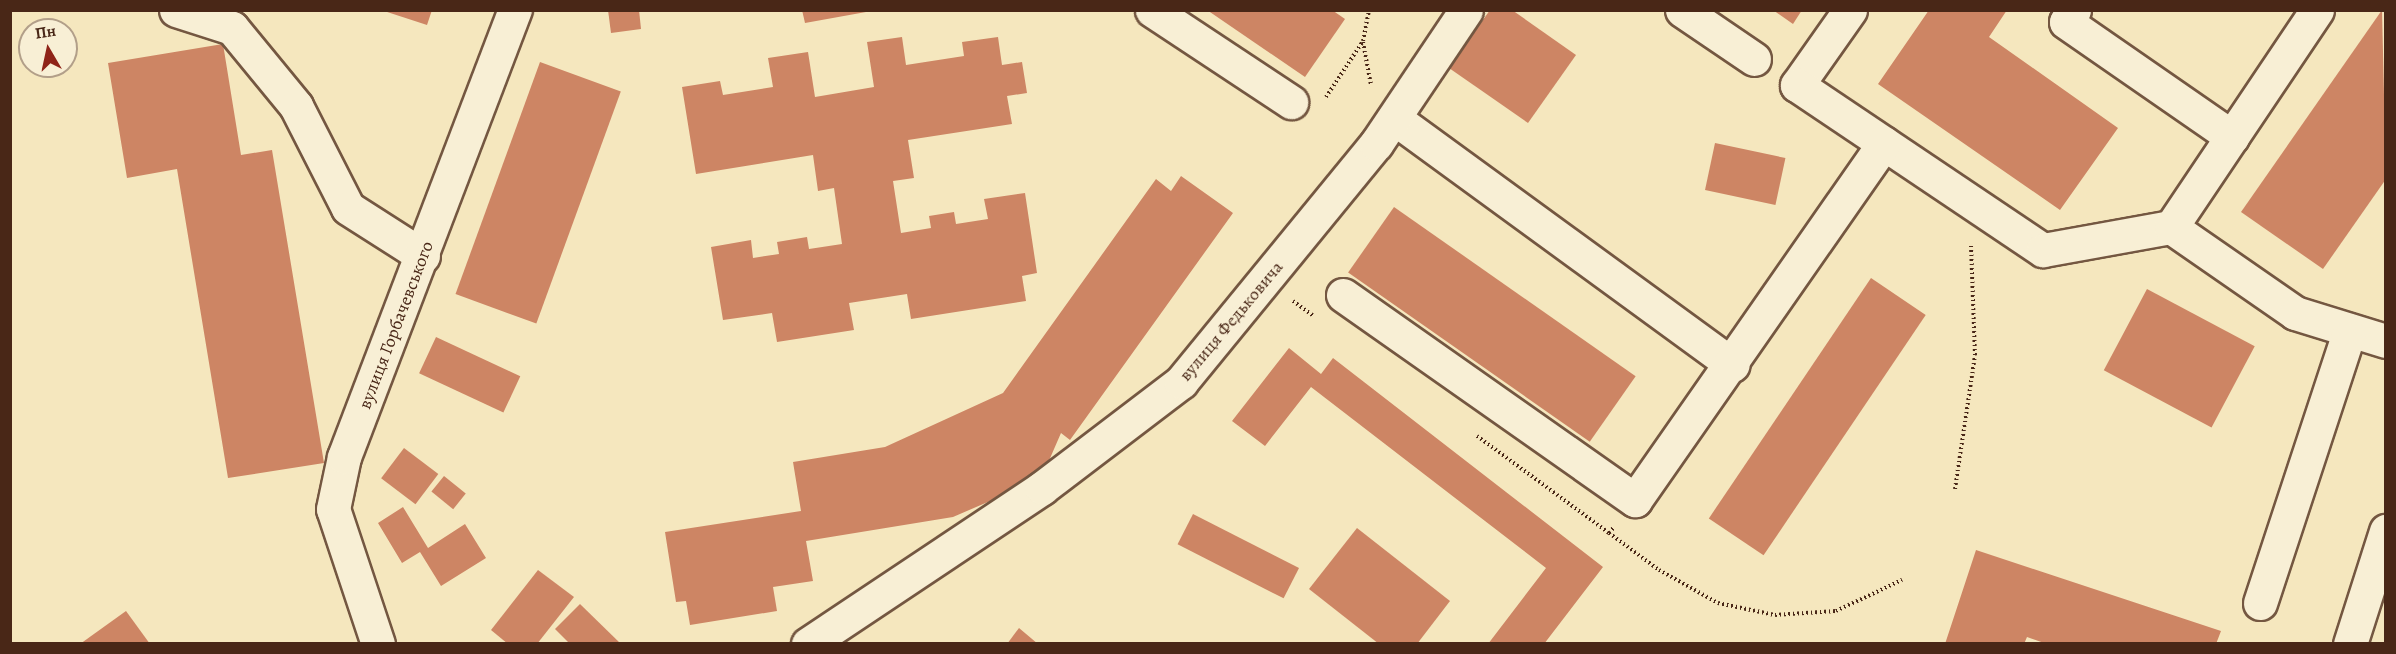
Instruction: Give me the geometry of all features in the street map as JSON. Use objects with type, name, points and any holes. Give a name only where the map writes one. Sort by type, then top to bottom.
[{"type":"street","points":[[176,10],[232,28],[296,106],[348,208],[423,256]]},
{"type":"street","name":"вулиця Горбачевського","points":[[378,644],[333,509],[344,457],[423,256],[515,10]]},
{"type":"street","points":[[1152,10],[1306,103]]},
{"type":"street","name":"вулиця Федьковича","points":[[808,644],[1042,488],[1181,382],[1394,118],[1466,10]]},
{"type":"street","points":[[1682,10],[1754,59]]},
{"type":"street","points":[[1850,10],[1797,85],[2043,250],[2171,227],[2295,313],[2385,341]]},
{"type":"street","points":[[2074,10],[2066,22],[2232,137]]},
{"type":"street","points":[[2171,227],[2317,10]]},
{"type":"street","points":[[1394,118],[1733,365]]},
{"type":"street","points":[[1343,295],[1635,500],[1733,365],[1884,143]]},
{"type":"street","points":[[2260,603],[2350,330]]},
{"type":"street","points":[[2350,644],[2376,594],[2385,531]]},
{"type":"path","points":[[1306,103],[1363,41],[1368,10]]},
{"type":"path","points":[[1955,489],[1975,355],[1970,201]]},
{"type":"path","points":[[1609,533],[1659,570],[1718,603],[1775,615],[1836,611],[1902,580]]},
{"type":"building","points":[[381,10],[432,10],[427,25]]},
{"type":"building","points":[[608,10],[639,10],[641,29],[611,33]]},
{"type":"building","points":[[802,10],[866,10],[866,12],[805,23]]},
{"type":"building","points":[[1207,10],[1332,10],[1345,19],[1305,77]]},
{"type":"building","points":[[1490,10],[1512,10],[1576,55],[1528,123],[1449,68]]},
{"type":"building","points":[[1773,10],[1802,10],[1793,24]]},
{"type":"building","points":[[1929,10],[2007,10],[1989,37],[2118,128],[2060,210],[1878,84]]},
{"type":"building","points":[[2382,10],[2386,179],[2323,269],[2241,212]]},
{"type":"building","points":[[902,37],[906,65],[964,56],[962,42],[998,37],[1002,65],[1022,62],[1027,93],[1007,96],[1012,124],[908,140],[914,178],[893,181],[901,233],[931,228],[929,216],[954,212],[956,224],[988,219],[984,199],[1025,193],[1037,273],[1022,276],[1026,301],[911,319],[907,294],[849,303],[854,330],[777,342],[772,313],[723,320],[711,247],[751,240],[753,258],[779,254],[777,242],[807,237],[809,249],[842,244],[834,188],[818,191],[813,155],[696,174],[682,87],[720,81],[723,95],[773,87],[768,58],[808,52],[815,97],[874,87],[867,42]]},
{"type":"building","points":[[223,44],[241,155],[272,150],[324,463],[228,478],[177,169],[127,178],[108,63]]},
{"type":"building","points":[[540,62],[621,91],[536,324],[456,294]]},
{"type":"building","points":[[1715,143],[1785,158],[1775,205],[1705,190]]},
{"type":"building","points":[[1181,176],[1233,213],[1070,440],[1061,433],[1041,479],[953,517],[806,541],[813,581],[773,587],[777,611],[690,625],[686,601],[676,602],[665,532],[801,511],[793,462],[885,447],[1003,393],[1156,179],[1171,191]]},
{"type":"building","points":[[1394,207],[1636,376],[1590,442],[1348,273]]},
{"type":"building","points":[[1871,278],[1926,315],[1764,555],[1709,518]]},
{"type":"building","points":[[2147,289],[2255,346],[2212,428],[2104,370]]},
{"type":"building","points":[[436,337],[520,376],[503,413],[419,373]]},
{"type":"building","points":[[1289,348],[1321,374],[1333,358],[1603,567],[1544,644],[1488,644],[1546,568],[1311,387],[1265,446],[1232,421]]},
{"type":"building","points":[[404,448],[438,474],[415,504],[381,478]]},
{"type":"building","points":[[444,476],[466,494],[453,509],[431,492]]},
{"type":"building","points":[[403,507],[428,548],[465,524],[486,558],[441,586],[420,552],[402,563],[378,523]]},
{"type":"building","points":[[1193,514],[1299,568],[1284,598],[1178,544]]},
{"type":"building","points":[[1357,528],[1450,601],[1417,644],[1379,644],[1309,589]]},
{"type":"building","points":[[1976,550],[2221,631],[2216,644],[2047,644],[2027,637],[2024,644],[1945,644]]},
{"type":"building","points":[[538,570],[574,597],[537,644],[508,644],[491,630]]},
{"type":"building","points":[[580,604],[621,644],[570,644],[555,629]]},
{"type":"building","points":[[126,611],[150,644],[80,644]]},
{"type":"building","points":[[1019,628],[1038,644],[1007,644]]}]
